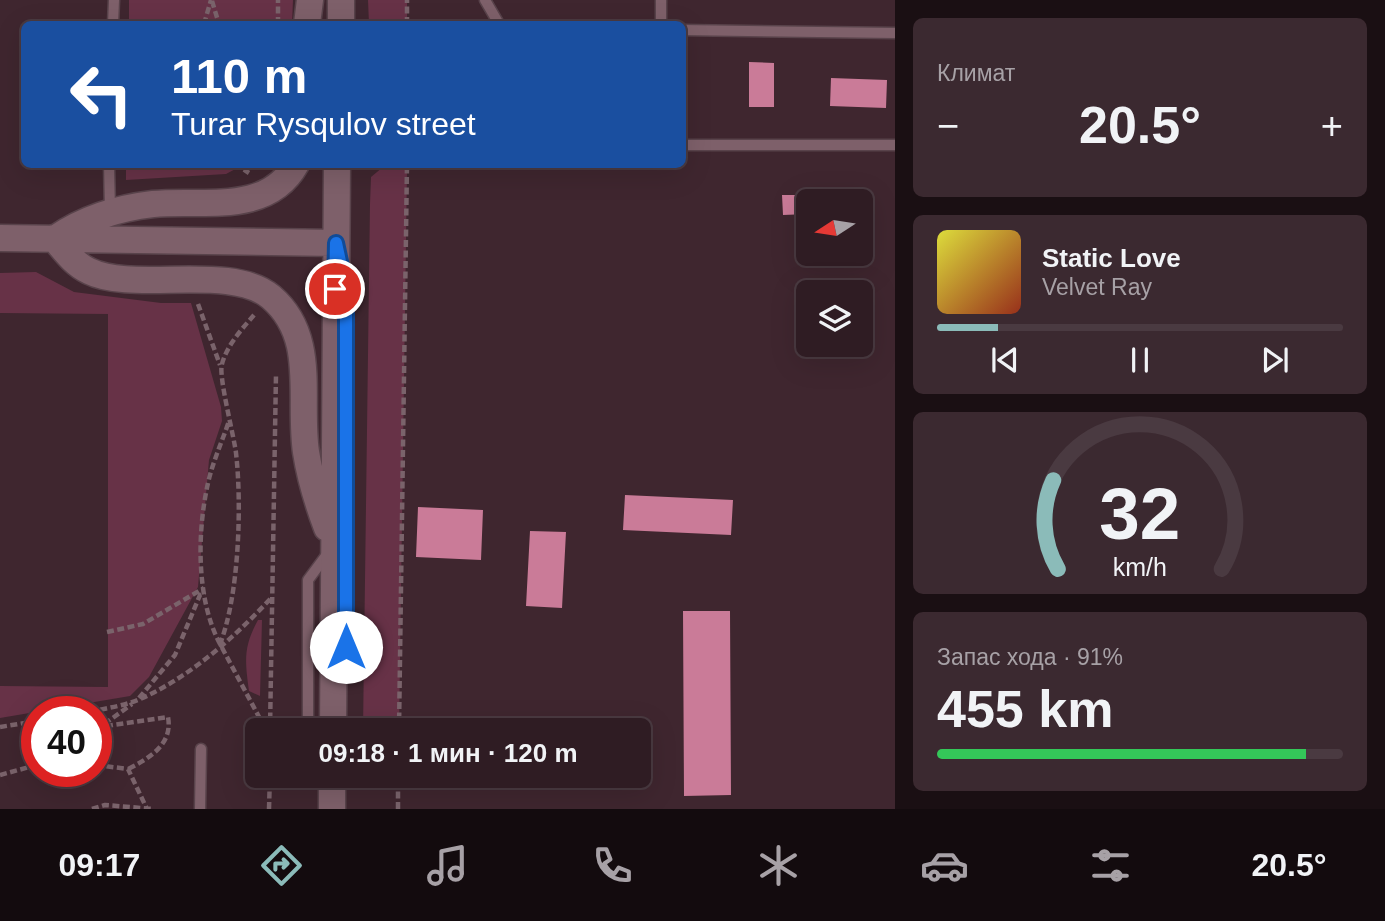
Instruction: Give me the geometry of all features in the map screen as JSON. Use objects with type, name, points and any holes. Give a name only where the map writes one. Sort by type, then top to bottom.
[{"type":"street","points":[[307,21],[310,0]]},
{"type":"street","points":[[341,0],[341,21]]},
{"type":"street","points":[[54,239],[78,223],[152,204],[234,202],[257,198],[284,183],[293,168]]},
{"type":"street","points":[[333,718],[337,168]]},
{"type":"street","points":[[0,238],[336,243]]},
{"type":"street","points":[[54,239],[72,259],[90,272],[126,278],[228,282],[262,291],[280,306],[298,333],[303,354],[306,451],[318,502],[334,545]]},
{"type":"street","points":[[336,243],[346,289],[346,718]]},
{"type":"street","points":[[332,809],[334,788]]},
{"type":"street","points":[[339,788],[346,809]]},
{"type":"lane","points":[[113,21],[114,0]]},
{"type":"lane","points":[[485,0],[497,21]]},
{"type":"lane","points":[[661,0],[661,21]]},
{"type":"lane","points":[[686,30],[895,33]]},
{"type":"lane","points":[[686,145],[895,145]]},
{"type":"lane","points":[[109,168],[110,214]]},
{"type":"lane","points":[[308,718],[308,580],[334,545]]},
{"type":"lane","points":[[200,809],[201,749]]},
{"type":"path","points":[[205,21],[212,0]]},
{"type":"path","points":[[212,0],[218,21]]},
{"type":"path","points":[[278,0],[278,21]]},
{"type":"path","points":[[407,0],[407,21]]},
{"type":"path","points":[[399,718],[407,168]]},
{"type":"path","points":[[196,298],[220,366],[236,453],[233,593],[220,645]]},
{"type":"path","points":[[220,366],[236,335],[257,311]]},
{"type":"path","points":[[268,718],[276,362]]},
{"type":"path","points":[[229,420],[207,485],[202,551],[205,590],[211,623],[220,645],[261,718]]},
{"type":"path","points":[[107,632],[142,624],[205,590]]},
{"type":"path","points":[[112,720],[135,701],[175,655],[200,595],[205,590]]},
{"type":"path","points":[[112,707],[135,701],[169,685],[220,645],[272,596]]},
{"type":"path","points":[[112,726],[168,717],[170,731],[159,750],[128,769],[112,767]]},
{"type":"path","points":[[0,727],[21,724]]},
{"type":"path","points":[[0,775],[21,769]]},
{"type":"path","points":[[128,769],[147,809]]},
{"type":"path","points":[[269,809],[270,788]]},
{"type":"path","points":[[398,788],[398,809]]},
{"type":"path","points":[[92,809],[105,805],[153,809]]},
{"type":"shaded area","points":[[129,0],[293,0],[292,21],[129,21]]},
{"type":"shaded area","points":[[368,0],[407,0],[407,21],[369,21]]},
{"type":"shaded area","points":[[126,168],[237,168],[226,174],[126,180]]},
{"type":"shaded area","points":[[382,168],[407,169],[399,718],[363,718],[371,177]]},
{"type":"shaded area","points":[[36,272],[74,292],[161,303],[191,303],[221,407],[222,421],[209,460],[198,587],[149,677],[130,696],[112,699],[112,696],[21,696],[21,714],[0,718],[0,686],[108,687],[108,314],[0,313],[0,273]]},
{"type":"shaded area","points":[[258,620],[262,620],[260,696],[249,691],[246,662],[250,638]]},
{"type":"building","points":[[749,62],[774,63],[774,107],[749,107]]},
{"type":"building","points":[[831,78],[887,80],[886,108],[830,106]]},
{"type":"building","points":[[782,195],[796,195],[796,214],[783,215]]},
{"type":"building","points":[[625,495],[733,500],[731,535],[623,530]]},
{"type":"building","points":[[418,507],[483,510],[481,560],[416,557]]},
{"type":"building","points":[[530,531],[566,532],[562,608],[526,606]]},
{"type":"building","points":[[683,611],[730,611],[731,795],[684,796]]},
{"type":"route","points":[[335,289],[336,243],[346,289],[346,647]]}]
